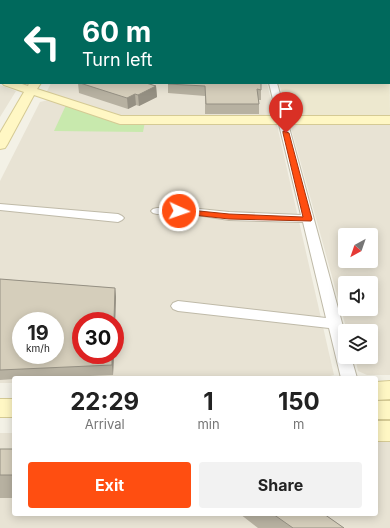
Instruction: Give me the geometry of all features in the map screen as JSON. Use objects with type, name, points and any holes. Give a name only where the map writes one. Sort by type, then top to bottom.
[{"type":"street","points":[[14,84],[33,87],[120,120],[390,120]]},
{"type":"street","points":[[273,84],[348,376]]},
{"type":"street","points":[[0,145],[33,87]]},
{"type":"street","points":[[0,207],[118,218]]},
{"type":"street","points":[[156,211],[190,211],[229,216],[308,219]]},
{"type":"street","points":[[178,306],[335,324]]},
{"type":"street","points":[[378,390],[390,390]]},
{"type":"street","points":[[0,408],[12,408]]},
{"type":"street","points":[[378,410],[390,410]]},
{"type":"street","points":[[378,431],[390,431]]},
{"type":"shaded area","points":[[50,84],[267,84],[275,116],[122,117],[46,93]]},
{"type":"shaded area","points":[[279,84],[390,84],[390,117],[293,117],[288,115]]},
{"type":"shaded area","points":[[0,85],[16,91],[0,117]]},
{"type":"shaded area","points":[[48,100],[117,123],[271,123],[277,125],[334,375],[12,376],[12,383],[0,383],[0,181],[40,102]]},
{"type":"shaded area","points":[[390,123],[390,375],[367,375],[358,371],[356,364],[378,364],[378,324],[345,324],[343,316],[378,316],[378,276],[338,276],[338,298],[290,124]]},
{"type":"shaded area","points":[[0,433],[12,433],[12,516],[378,516],[378,439],[390,439],[390,528],[0,528]]},
{"type":"green space","points":[[66,105],[145,122],[143,132],[54,131]]},
{"type":"building","points":[[83,84],[149,84],[156,86],[138,95],[135,94],[127,98]]},
{"type":"building","points":[[168,84],[261,84],[261,90],[257,89],[259,104],[206,104],[205,86]]},
{"type":"building","points":[[0,279],[115,288],[114,312],[72,312],[72,364],[112,365],[0,370]]},
{"type":"building","points":[[0,449],[12,449],[12,475],[0,475]]},
{"type":"building","points":[[276,516],[327,516],[344,528],[293,528]]},
{"type":"route","points":[[179,211],[229,216],[308,219],[286,133]]}]
